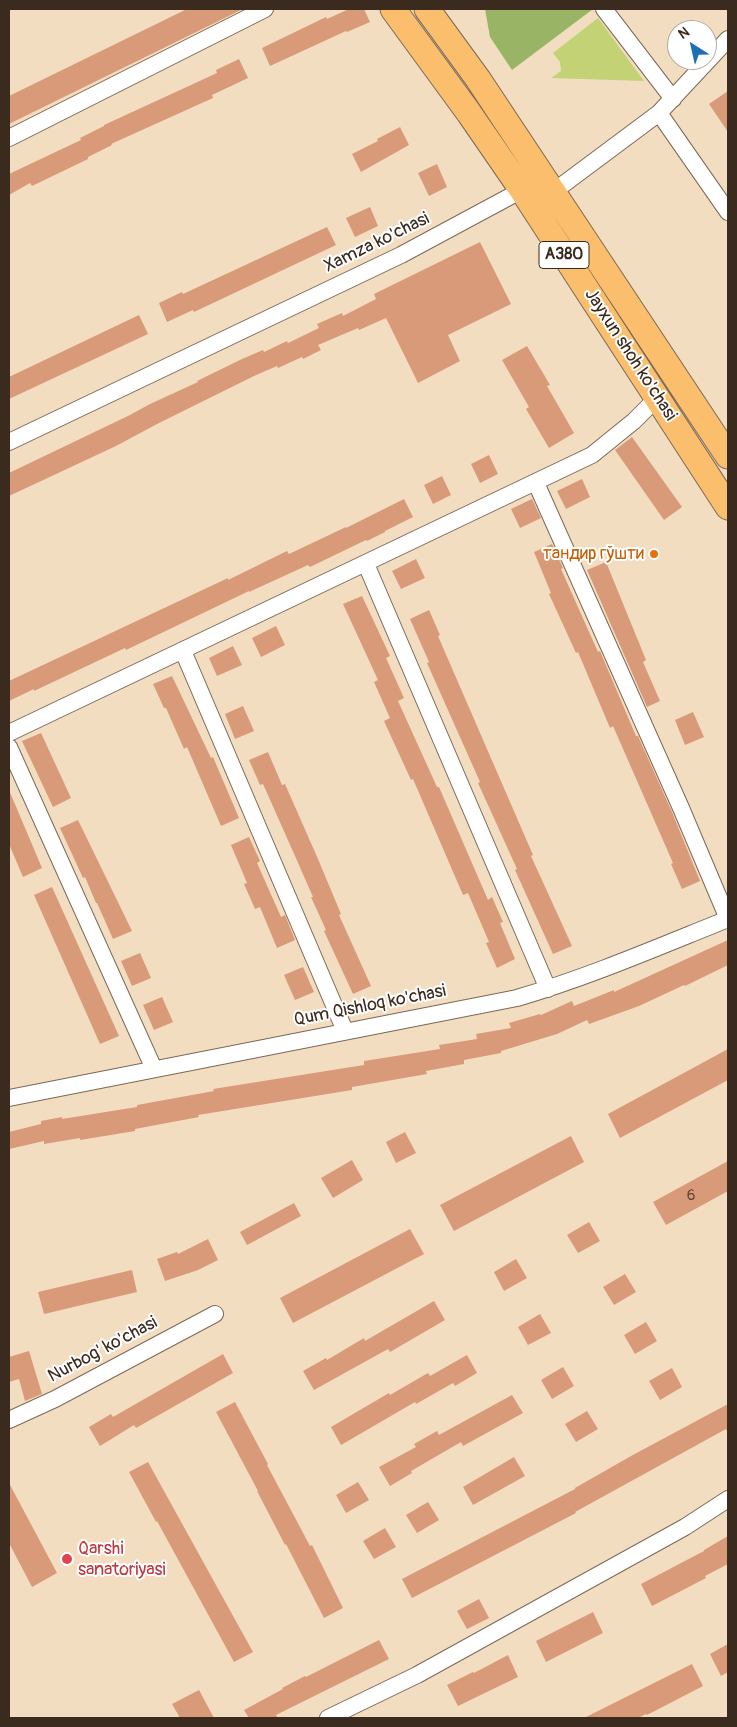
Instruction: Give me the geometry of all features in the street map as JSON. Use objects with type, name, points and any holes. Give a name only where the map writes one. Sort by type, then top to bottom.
[{"type":"highway","name":"Jayxun shoh ko'chasi","points":[[393,9],[469,113],[522,190],[728,506]]},
{"type":"highway","name":"Jayxun shoh ko'chasi","points":[[427,9],[483,87],[728,456]]},
{"type":"street","points":[[9,138],[265,9]]},
{"type":"street","points":[[604,9],[673,99]]},
{"type":"street","points":[[522,190],[553,192],[659,113],[728,39]]},
{"type":"street","points":[[659,113],[728,212]]},
{"type":"street","name":"Xamza ko'chasi","points":[[9,442],[401,255],[522,190]]},
{"type":"street","points":[[9,733],[592,455],[658,397]]},
{"type":"street","points":[[536,483],[677,799],[728,919]]},
{"type":"street","points":[[366,564],[548,989]]},
{"type":"street","points":[[183,651],[345,1031]]},
{"type":"street","points":[[9,747],[154,1069]]},
{"type":"street","name":"Qum Qishloq ko'chasi","points":[[9,1098],[517,998],[548,989],[621,962],[728,919]]},
{"type":"street","name":"Nurbog' ko'chasi","points":[[9,1420],[55,1399],[215,1314]]},
{"type":"street","points":[[328,1718],[417,1675],[684,1527],[728,1499]]},
{"type":"green space","points":[[485,9],[593,9],[512,70],[490,37]]},
{"type":"green space","points":[[598,18],[644,81],[551,78],[561,71],[560,62],[553,53]]},
{"type":"building","points":[[187,9],[243,9],[9,124],[9,96]]},
{"type":"building","points":[[349,9],[364,9],[370,22],[270,66],[262,48],[326,17],[327,19]]},
{"type":"building","points":[[239,59],[248,78],[212,95],[213,98],[111,144],[88,157],[88,159],[32,186],[30,183],[9,195],[9,174],[81,140],[80,138],[104,125],[217,73],[216,70]]},
{"type":"building","points":[[728,91],[728,132],[709,104]]},
{"type":"building","points":[[400,127],[409,145],[361,172],[352,154]]},
{"type":"building","points":[[437,164],[447,187],[429,196],[418,173]]},
{"type":"building","points":[[370,207],[378,226],[355,237],[346,218]]},
{"type":"building","points":[[327,227],[336,245],[194,312],[193,310],[167,322],[159,303],[182,292],[183,294]]},
{"type":"building","points":[[480,242],[511,304],[448,335],[460,361],[418,383],[386,318],[318,345],[321,350],[303,359],[302,357],[254,376],[116,446],[9,496],[9,473],[242,359],[263,350],[264,352],[287,341],[288,343],[319,328],[317,324],[342,313],[343,316],[376,299],[374,294]]},
{"type":"building","points":[[139,315],[148,334],[9,399],[9,377]]},
{"type":"building","points":[[527,346],[550,385],[547,386],[574,433],[549,448],[526,409],[529,407],[502,360]]},
{"type":"building","points":[[632,437],[682,507],[664,520],[615,450]]},
{"type":"building","points":[[489,455],[498,474],[480,483],[471,464]]},
{"type":"building","points":[[442,476],[451,495],[433,504],[424,485]]},
{"type":"building","points":[[582,479],[590,497],[566,509],[557,491]]},
{"type":"building","points":[[404,499],[413,517],[385,532],[310,567],[308,565],[249,591],[126,650],[125,648],[9,701],[9,681],[287,551],[289,554],[346,528]]},
{"type":"building","points":[[532,499],[541,518],[520,528],[511,509]]},
{"type":"building","points":[[552,544],[563,568],[561,569],[598,652],[600,651],[636,736],[638,736],[672,812],[700,881],[682,889],[671,864],[673,863],[613,726],[610,728],[578,652],[576,653],[549,594],[551,593],[534,552]]},
{"type":"building","points":[[416,559],[425,578],[401,589],[392,571]]},
{"type":"building","points":[[606,562],[646,660],[643,662],[660,701],[647,707],[587,570]]},
{"type":"building","points":[[362,596],[390,656],[386,658],[404,698],[398,701],[437,787],[439,787],[488,900],[492,897],[503,922],[500,923],[515,959],[497,968],[486,943],[489,942],[468,893],[463,895],[413,779],[411,780],[384,721],[390,718],[374,682],[378,680],[343,604]]},
{"type":"building","points":[[429,610],[440,635],[438,636],[533,855],[531,856],[572,946],[553,954],[515,870],[517,869],[478,783],[480,782],[427,663],[429,662],[410,619]]},
{"type":"building","points":[[276,626],[285,645],[261,657],[252,638]]},
{"type":"building","points":[[233,646],[242,665],[217,676],[209,658]]},
{"type":"building","points":[[172,676],[211,758],[213,757],[239,818],[221,826],[187,747],[184,749],[153,684]]},
{"type":"building","points":[[243,706],[254,731],[235,739],[225,714]]},
{"type":"building","points":[[693,712],[704,737],[685,745],[675,720]]},
{"type":"building","points":[[41,733],[71,798],[53,807],[22,741]]},
{"type":"building","points":[[268,752],[282,785],[285,784],[341,914],[339,915],[371,986],[353,994],[324,931],[326,930],[311,897],[313,897],[263,784],[260,785],[249,760]]},
{"type":"building","points":[[9,790],[42,868],[23,877],[9,844]]},
{"type":"building","points":[[78,820],[132,931],[113,939],[60,828]]},
{"type":"building","points":[[249,837],[260,861],[257,863],[281,917],[285,915],[295,940],[277,948],[260,907],[255,909],[244,884],[247,883],[231,845]]},
{"type":"building","points":[[52,887],[119,1036],[100,1044],[34,895]]},
{"type":"building","points":[[728,940],[728,965],[685,986],[639,1006],[589,1024],[587,1020],[557,1034],[501,1051],[501,1053],[464,1060],[464,1064],[426,1071],[427,1074],[352,1087],[352,1090],[198,1115],[199,1117],[135,1129],[135,1131],[44,1144],[44,1141],[9,1149],[9,1132],[41,1124],[41,1121],[137,1107],[137,1105],[214,1091],[213,1089],[364,1065],[364,1061],[440,1049],[439,1045],[477,1039],[476,1034],[511,1028],[509,1023],[541,1015],[572,1001],[574,1006],[614,990],[614,992]]},
{"type":"building","points":[[140,953],[151,978],[132,986],[121,961]]},
{"type":"building","points":[[303,967],[314,992],[295,1000],[284,975]]},
{"type":"building","points":[[162,997],[173,1022],[154,1030],[143,1005]]},
{"type":"building","points":[[728,1049],[728,1080],[620,1138],[608,1114]]},
{"type":"building","points":[[405,1132],[416,1153],[396,1163],[386,1142]]},
{"type":"building","points":[[571,1136],[584,1162],[454,1231],[440,1205]]},
{"type":"building","points":[[352,1160],[363,1180],[333,1198],[321,1178]]},
{"type":"building","points":[[728,1161],[728,1191],[666,1225],[653,1202]]},
{"type":"building","points":[[294,1203],[301,1216],[247,1245],[240,1232]]},
{"type":"building","points":[[589,1222],[600,1241],[578,1253],[567,1235]]},
{"type":"building","points":[[410,1229],[424,1254],[293,1323],[280,1298]]},
{"type":"building","points":[[208,1239],[218,1260],[198,1270],[165,1281],[157,1259],[177,1252],[178,1254]]},
{"type":"building","points":[[516,1259],[527,1278],[504,1291],[494,1272]]},
{"type":"building","points":[[132,1270],[137,1292],[44,1314],[38,1292]]},
{"type":"building","points":[[625,1274],[636,1292],[614,1305],[603,1287]]},
{"type":"building","points":[[434,1301],[445,1320],[390,1352],[388,1349],[314,1390],[303,1371],[326,1358],[327,1360],[364,1338],[365,1341]]},
{"type":"building","points":[[540,1314],[551,1333],[528,1345],[518,1327]]},
{"type":"building","points":[[646,1322],[657,1341],[635,1354],[624,1335]]},
{"type":"building","points":[[29,1351],[42,1394],[25,1401],[19,1379],[9,1382],[9,1357]]},
{"type":"building","points":[[223,1354],[233,1373],[136,1428],[134,1425],[100,1446],[89,1427],[111,1414],[113,1417]]},
{"type":"building","points":[[467,1355],[477,1373],[455,1386],[453,1383],[416,1404],[415,1402],[341,1445],[331,1427],[389,1393],[390,1395],[428,1373],[430,1376]]},
{"type":"building","points":[[563,1367],[574,1386],[552,1399],[541,1380]]},
{"type":"building","points":[[672,1368],[682,1387],[660,1400],[649,1381]]},
{"type":"building","points":[[512,1395],[523,1413],[463,1446],[461,1442],[411,1471],[412,1473],[390,1486],[379,1467],[416,1447],[414,1444],[437,1431],[439,1435]]},
{"type":"building","points":[[235,1402],[310,1546],[312,1545],[343,1608],[324,1618],[216,1412]]},
{"type":"building","points":[[728,1404],[728,1434],[726,1429],[576,1513],[412,1598],[402,1579],[575,1489],[631,1456]]},
{"type":"building","points":[[587,1411],[598,1429],[576,1442],[565,1424]]},
{"type":"building","points":[[514,1457],[525,1476],[473,1505],[463,1487]]},
{"type":"building","points":[[148,1462],[253,1652],[234,1662],[129,1472]]},
{"type":"building","points":[[358,1482],[369,1500],[346,1513],[336,1495]]},
{"type":"building","points":[[9,1483],[57,1573],[32,1587],[9,1543]]},
{"type":"building","points":[[428,1502],[439,1520],[417,1533],[406,1515]]},
{"type":"building","points":[[385,1528],[396,1547],[374,1559],[363,1541]]},
{"type":"building","points":[[728,1536],[728,1564],[705,1576],[706,1578],[652,1606],[641,1584],[704,1551]]},
{"type":"building","points":[[479,1599],[489,1618],[467,1629],[457,1611]]},
{"type":"building","points":[[593,1612],[603,1633],[546,1662],[536,1641]]},
{"type":"building","points":[[379,1640],[389,1659],[276,1715],[278,1718],[249,1718],[244,1710],[305,1676]]},
{"type":"building","points":[[728,1644],[728,1672],[721,1676],[710,1654]]},
{"type":"building","points":[[508,1655],[518,1677],[458,1706],[447,1685]]},
{"type":"building","points":[[692,1664],[703,1686],[647,1715],[638,1718],[584,1718]]},
{"type":"building","points":[[199,1690],[214,1718],[180,1718],[172,1704]]},
{"type":"place","name":"тандир гўшти","points":[[654,554]]},
{"type":"place","name":"Qarshi sanatoriyasi","points":[[67,1559]]}]
